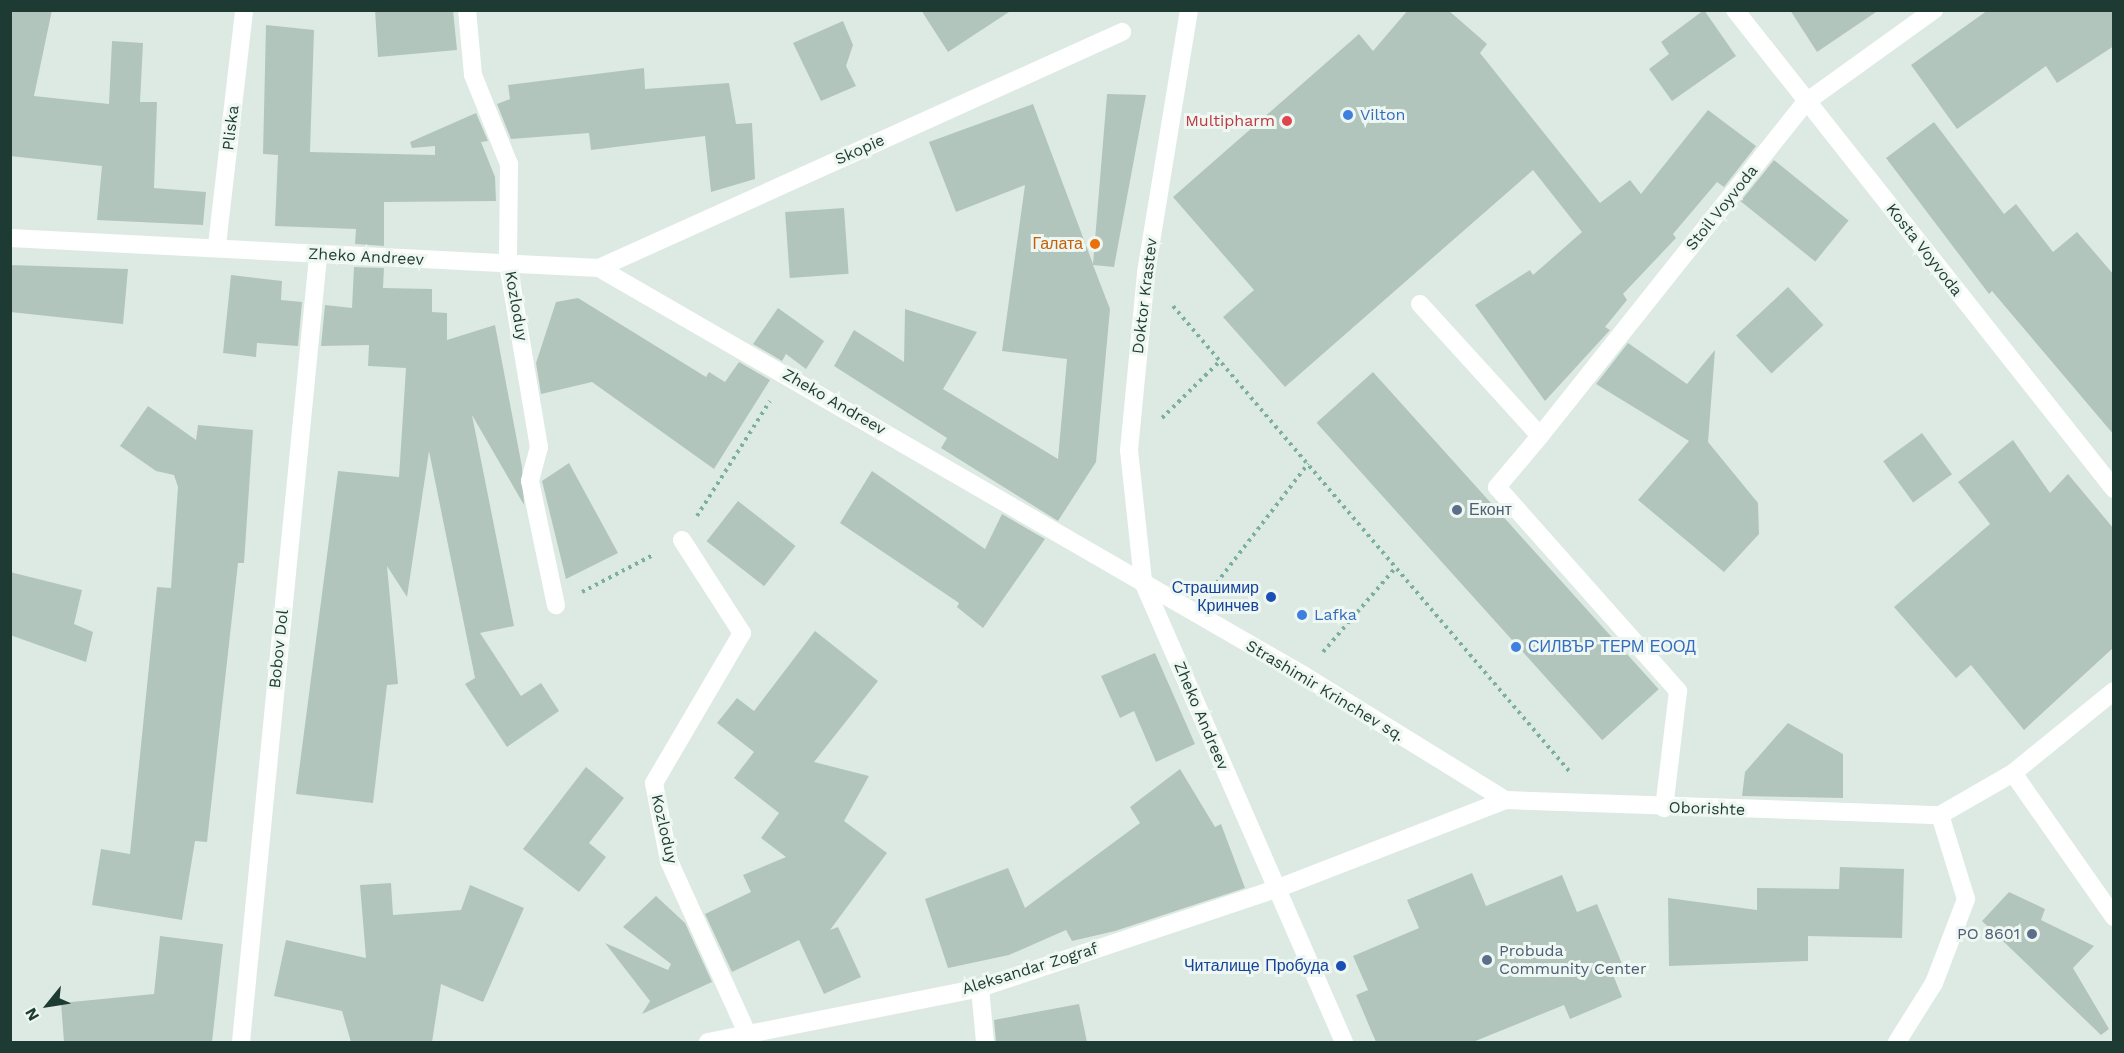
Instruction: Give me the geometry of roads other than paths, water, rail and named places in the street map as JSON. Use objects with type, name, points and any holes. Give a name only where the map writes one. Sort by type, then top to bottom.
[{"type":"street","name":"Pliska","points":[[217,245],[244,10]]},
{"type":"street","name":"Kozloduy","points":[[467,10],[473,75],[509,164],[508,264],[539,447],[530,481],[556,605]]},
{"type":"street","name":"Doktor Krastev","points":[[1143,582],[1129,450],[1146,274],[1190,10]]},
{"type":"street","name":"Kosta Voyvoda","points":[[1735,10],[2114,489]]},
{"type":"street","name":"Stoil Voyvoda","points":[[1664,808],[1678,692],[1497,487],[1806,102],[1934,10]]},
{"type":"street","name":"Skopie","points":[[599,268],[1122,32]]},
{"type":"street","name":"Zheko Andreev","points":[[10,238],[217,245],[318,256],[599,268],[1143,582],[1344,1042]]},
{"type":"street","name":"Bobov Dol","points":[[240,1042],[318,256]]},
{"type":"street","points":[[1420,304],[1540,436]]},
{"type":"street","name":"Kozloduy","points":[[682,540],[742,633],[654,783],[669,861],[748,1035]]},
{"type":"street","name":"Strashimir Krinchev sq.","points":[[1143,582],[1303,675],[1505,801]]},
{"type":"street","points":[[1897,1042],[1934,983],[1966,900],[1940,815],[2013,773],[2114,692]]},
{"type":"street","points":[[2013,773],[2114,917]]},
{"type":"street","name":"Oborishte","points":[[1276,889],[1505,801],[1598,806],[1940,815]]},
{"type":"street","name":"Aleksandar Zograf","points":[[708,1042],[980,988],[1276,889]]},
{"type":"street","points":[[980,988],[985,1042]]},
{"type":"place","name":"Vilton","points":[[1348,115]]},
{"type":"place","name":"Multipharm","points":[[1287,121]]},
{"type":"place","name":"Галата","points":[[1095,244]]},
{"type":"place","name":"Еконт","points":[[1457,510]]},
{"type":"place","name":"Страшимир Кринчев","points":[[1271,597]]},
{"type":"place","name":"Lafka","points":[[1302,615]]},
{"type":"place","name":"СИЛВЪР ТЕРМ ЕООД","points":[[1516,647]]},
{"type":"place","name":"PO 8601","points":[[2032,934]]},
{"type":"place","name":"Probuda Community Center","points":[[1487,960]]},
{"type":"place","name":"Читалище Пробуда","points":[[1341,966]]}]
